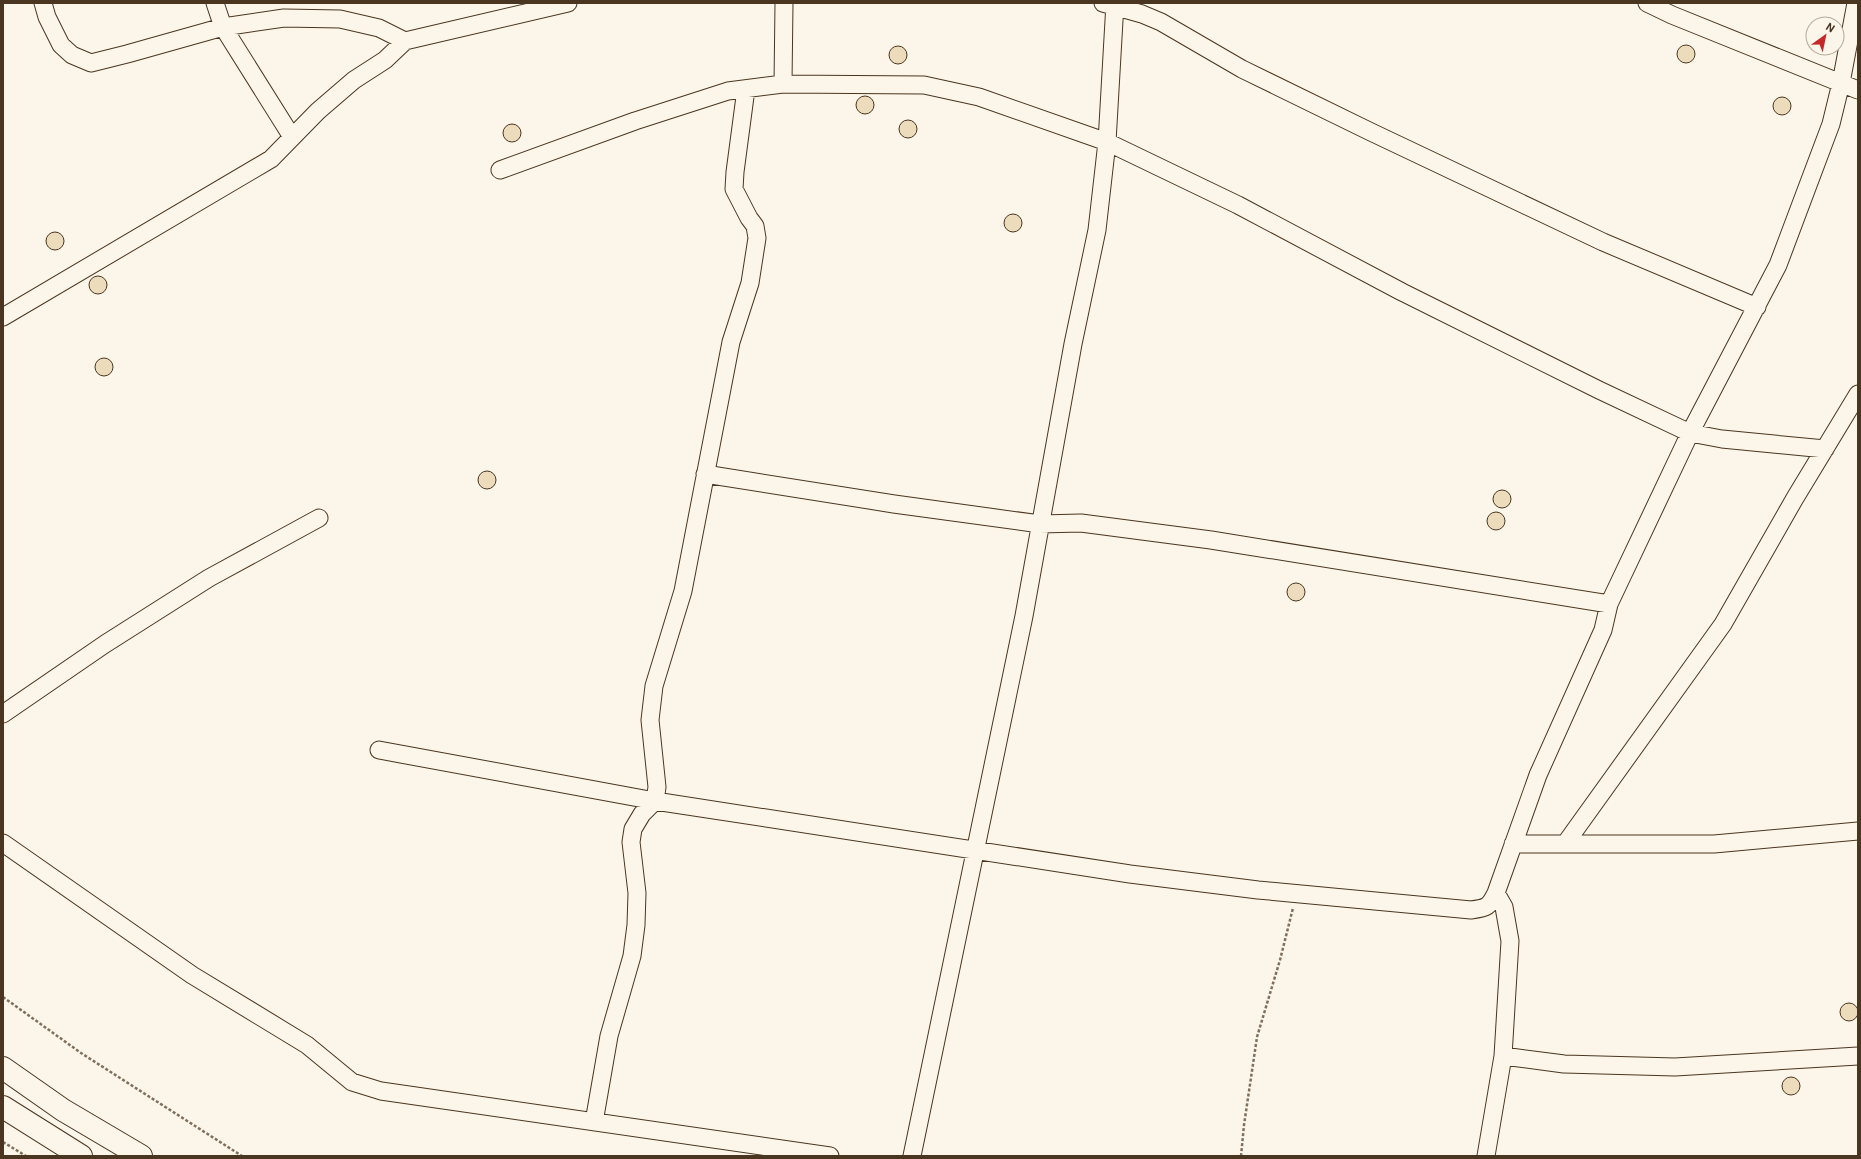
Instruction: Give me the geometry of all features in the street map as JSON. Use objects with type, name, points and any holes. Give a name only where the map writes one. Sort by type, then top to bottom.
[{"type":"main road","points":[[3,1068],[64,1110],[141,1156]]},
{"type":"main road","points":[[3,1107],[81,1156]]},
{"type":"street","points":[[43,3],[47,17],[61,45],[72,56],[91,62],[126,54],[223,27],[284,18],[340,19],[379,28],[405,41]]},
{"type":"street","points":[[215,3],[223,27],[292,138]]},
{"type":"street","points":[[3,317],[272,159],[318,112],[354,80],[385,60],[405,41],[568,3]]},
{"type":"street","points":[[783,84],[784,3]]},
{"type":"street","points":[[1647,3],[1672,15],[1858,90]]},
{"type":"street","points":[[379,750],[655,801],[1130,874],[1296,894],[1472,910],[1485,908],[1492,902],[1496,893],[1538,775],[1603,630],[1610,604],[1690,432],[1757,307],[1778,264],[1831,124],[1841,83],[1856,3]]},
{"type":"street","points":[[912,1156],[1024,616],[1073,344],[1097,230],[1106,142],[1111,4],[1161,22],[1242,69],[1603,242],[1757,307]]},
{"type":"street","points":[[500,170],[634,121],[728,91],[783,84],[924,85],[979,97],[1106,142],[1238,205],[1402,292],[1585,383],[1690,432],[1722,440],[1825,449]]},
{"type":"street","points":[[594,1122],[609,1036],[632,956],[636,925],[637,893],[631,842],[633,829],[642,814],[655,801],[657,787],[650,720],[654,686],[683,591],[731,342],[750,283],[757,238],[755,226],[749,218],[734,189],[746,89]]},
{"type":"street","points":[[1565,844],[1723,624],[1858,394]]},
{"type":"street","points":[[705,474],[894,504],[1040,524],[1081,524],[1211,540],[1610,604]]},
{"type":"street","points":[[3,714],[105,644],[209,578],[319,518]]},
{"type":"street","points":[[1513,844],[1714,844],[1858,831]]},
{"type":"street","points":[[3,843],[192,975],[307,1045],[352,1082],[381,1091],[830,1156]]},
{"type":"street","points":[[1486,1156],[1503,1056],[1510,941],[1504,907],[1496,893]]},
{"type":"street","points":[[1503,1056],[1564,1064],[1675,1067],[1858,1056]]},
{"type":"path","points":[[1241,1156],[1257,1037],[1280,960],[1296,894]]},
{"type":"path","points":[[3,997],[81,1053],[242,1156]]},
{"type":"path","points":[[3,1142],[26,1156]]},
{"type":"building","points":[[1686,45],[1692,48],[1695,54],[1692,60],[1686,63],[1680,60],[1677,54],[1680,48]]},
{"type":"building","points":[[898,46],[904,49],[907,55],[904,61],[898,64],[892,61],[889,55],[892,49]]},
{"type":"building","points":[[865,96],[871,99],[874,105],[871,111],[865,114],[859,111],[856,105],[859,99]]},
{"type":"building","points":[[1782,97],[1788,100],[1791,106],[1788,112],[1782,115],[1776,112],[1773,106],[1776,100]]},
{"type":"building","points":[[908,120],[914,123],[917,129],[914,135],[908,138],[902,135],[899,129],[902,123]]},
{"type":"building","points":[[512,124],[518,127],[521,133],[518,139],[512,142],[506,139],[503,133],[506,127]]},
{"type":"building","points":[[1013,214],[1019,217],[1022,223],[1019,229],[1013,232],[1007,229],[1004,223],[1007,217]]},
{"type":"building","points":[[55,232],[61,235],[64,241],[61,247],[55,250],[49,247],[46,241],[49,235]]},
{"type":"building","points":[[98,276],[104,279],[107,285],[104,291],[98,294],[92,291],[89,285],[92,279]]},
{"type":"building","points":[[104,358],[110,361],[113,367],[110,373],[104,376],[98,373],[95,367],[98,361]]},
{"type":"building","points":[[487,471],[493,474],[496,480],[493,486],[487,489],[481,486],[478,480],[481,474]]},
{"type":"building","points":[[1502,490],[1508,493],[1511,499],[1508,505],[1502,508],[1496,505],[1493,499],[1496,493]]},
{"type":"building","points":[[1496,512],[1502,515],[1505,521],[1502,527],[1496,530],[1490,527],[1487,521],[1490,515]]},
{"type":"building","points":[[1296,583],[1302,586],[1305,592],[1302,598],[1296,601],[1290,598],[1287,592],[1290,586]]},
{"type":"building","points":[[1849,1003],[1855,1006],[1858,1012],[1855,1018],[1849,1021],[1843,1018],[1840,1012],[1843,1006]]},
{"type":"building","points":[[1791,1077],[1797,1080],[1800,1086],[1797,1092],[1791,1095],[1785,1092],[1782,1086],[1785,1080]]}]
